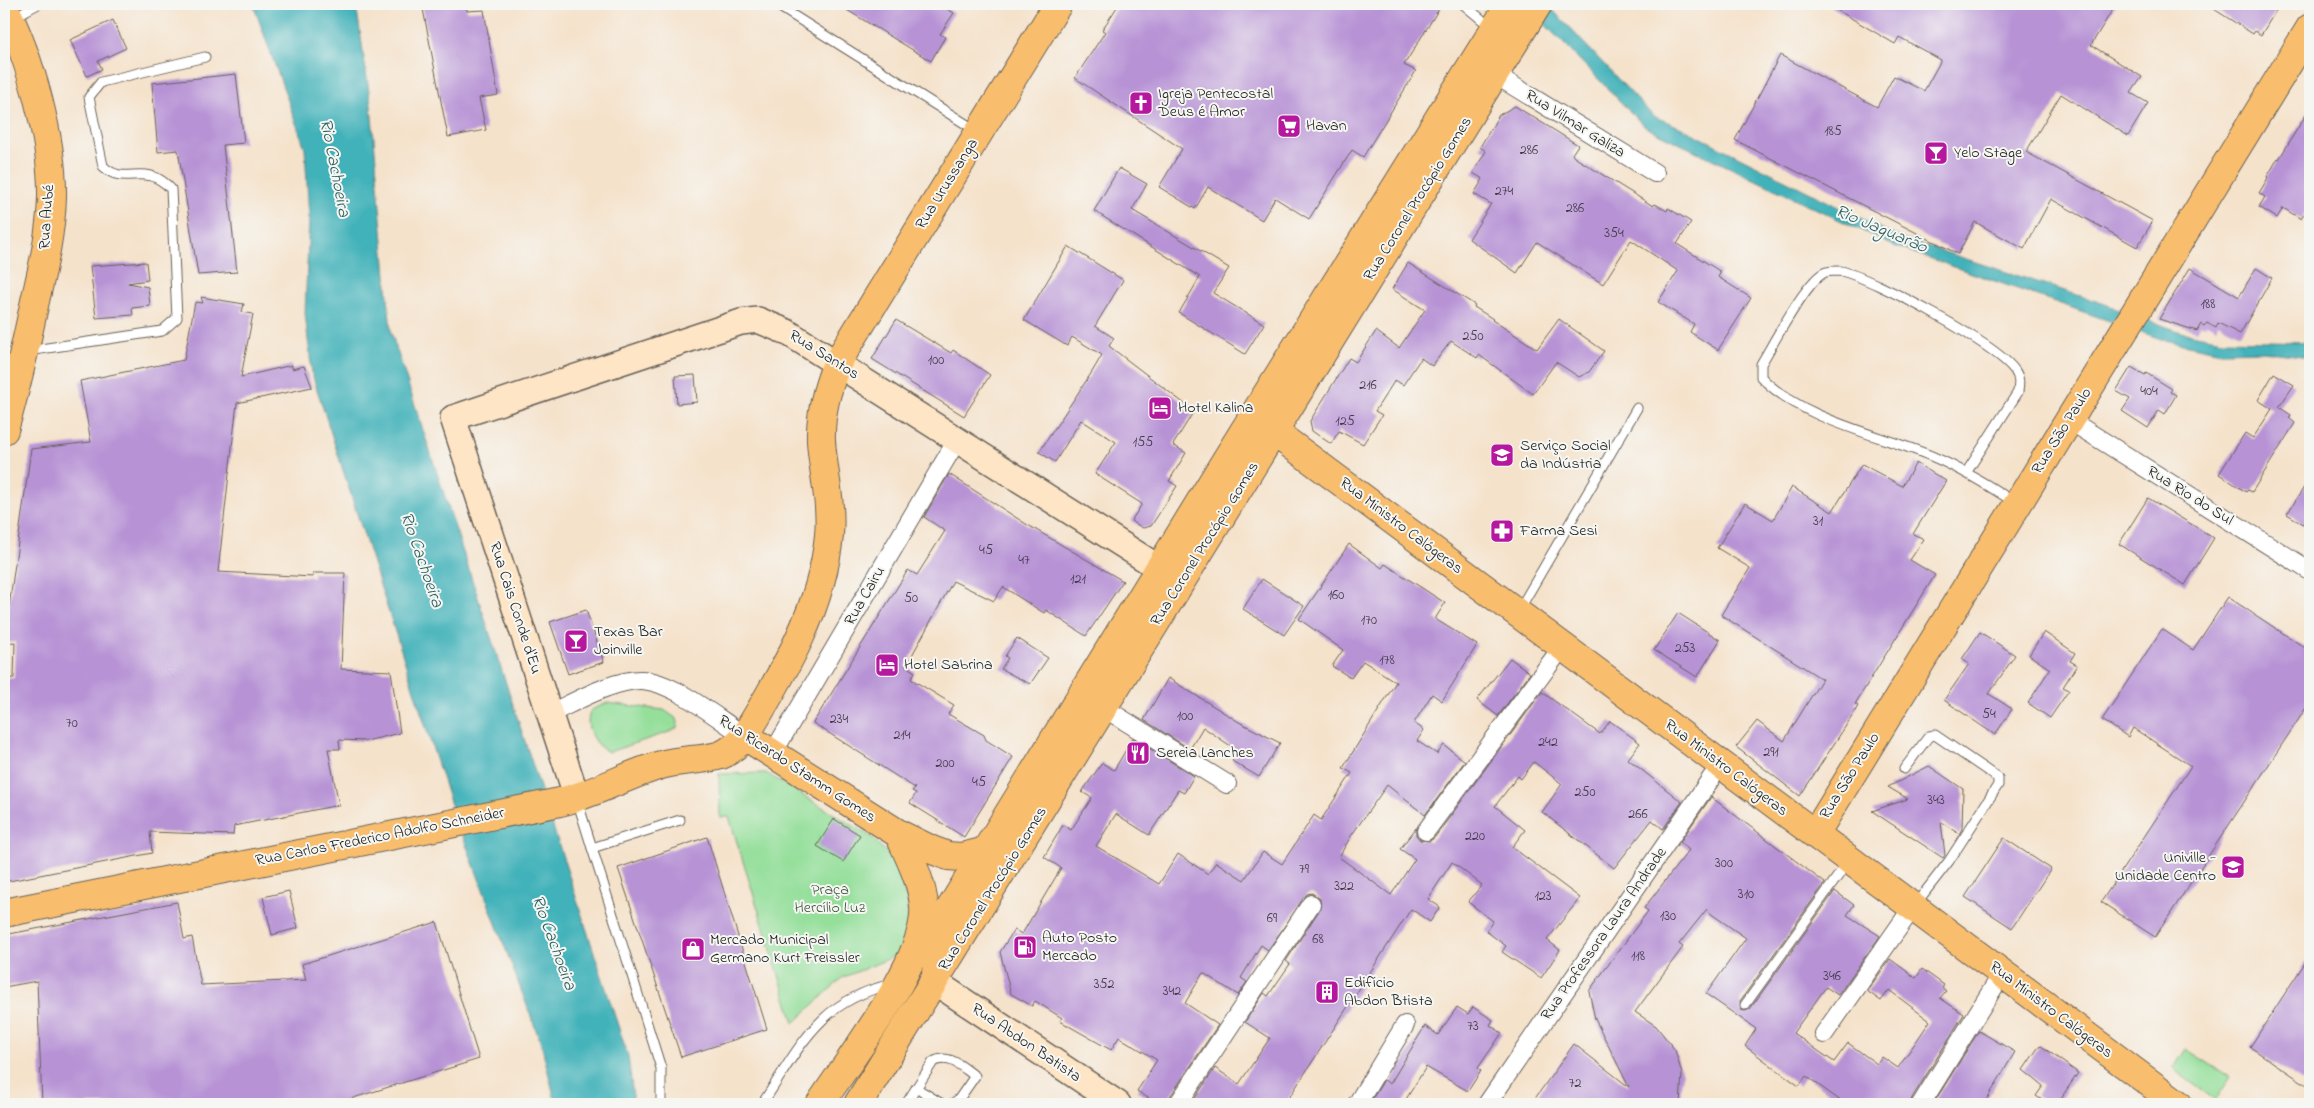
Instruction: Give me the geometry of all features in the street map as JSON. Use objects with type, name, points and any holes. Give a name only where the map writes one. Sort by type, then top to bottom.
[{"type":"main road","name":"Rua Urussanga","points":[[745,736],[786,667],[809,618],[823,574],[829,534],[830,498],[821,441],[822,414],[827,390],[837,363],[1058,4]]},
{"type":"main road","name":"Rua Coronel Procópio Gomes","points":[[935,982],[942,924],[1158,568],[1494,30],[1514,14],[1538,4]]},
{"type":"main road","name":"Rua Coronel Procópio Gomes","points":[[935,982],[1494,74],[1514,14]]},
{"type":"main road","name":"Rua Aubé","points":[[4,430],[48,242],[52,195],[49,160],[34,82],[6,18]]},
{"type":"main road","name":"Rua São Paulo","points":[[1815,834],[2310,28]]},
{"type":"main road","name":"Rua Ministro Calógeras","points":[[1274,432],[2178,1104]]},
{"type":"main road","name":"Rua Ricardo Stamm Gomes","points":[[745,736],[899,834],[948,856],[962,857],[986,851]]},
{"type":"main road","name":"Rua Carlos Frederico Adolfo Schneider","points":[[4,913],[568,800],[664,764],[723,754],[737,746],[745,736]]},
{"type":"main road","points":[[820,1104],[899,982],[920,941],[924,907],[917,876],[899,834]]},
{"type":"main road","points":[[858,1104],[935,982],[924,980],[899,982]]},
{"type":"street","name":"Rua Vilmar Galiza","points":[[1494,74],[1655,174]]},
{"type":"street","name":"Rua Santos","points":[[453,418],[741,322],[758,320],[773,325],[837,363],[1158,568]]},
{"type":"street","name":"Rua Cais Conde d'Eu","points":[[453,418],[549,714],[568,800]]},
{"type":"street","name":"Rua Rio do Sul","points":[[2069,420],[2310,572]]},
{"type":"street","name":"Rua Cairu","points":[[772,753],[956,440]]},
{"type":"street","points":[[1426,831],[1563,646]]},
{"type":"street","name":"Rua Ricardo Stamm Gomes","points":[[549,714],[621,683],[641,680],[661,683],[677,691],[745,736]]},
{"type":"street","points":[[1104,708],[1227,784]]},
{"type":"street","name":"Rua Professora Laura Andrade","points":[[1487,1104],[1721,764]]},
{"type":"street","points":[[1178,1104],[1311,904]]},
{"type":"street","points":[[1824,1034],[1913,907]]},
{"type":"street","points":[[1921,1104],[2002,974]]},
{"type":"street","name":"Rua Abdon Batista","points":[[935,982],[1118,1104]]},
{"type":"street","points":[[1357,1104],[1406,1025]]},
{"type":"lane","points":[[6,18],[38,4]]},
{"type":"lane","points":[[775,4],[979,132]]},
{"type":"lane","points":[[1463,4],[1494,30]]},
{"type":"lane","points":[[24,351],[162,331],[177,318],[171,189],[163,180],[150,174],[118,176],[109,172],[103,166],[89,97],[101,82],[206,57]]},
{"type":"lane","points":[[1966,473],[2018,392],[2020,380],[2014,369],[1988,346],[1951,324],[1868,282],[1840,271],[1825,272],[1812,282],[1761,364],[1761,377],[1770,386],[1834,423],[1922,453],[1966,473],[2017,504]]},
{"type":"lane","points":[[1517,612],[1637,408]]},
{"type":"lane","points":[[1904,769],[1929,736],[1935,736],[1998,778],[1998,785],[1949,861],[1913,907]]},
{"type":"lane","points":[[568,800],[592,848],[661,1068],[661,1104]]},
{"type":"lane","points":[[592,848],[680,820]]},
{"type":"lane","points":[[1745,1005],[1850,860]]},
{"type":"lane","points":[[762,1104],[813,1029],[831,1010],[863,992],[899,982]]},
{"type":"lane","points":[[906,1104],[933,1062],[940,1058],[948,1059],[975,1076],[959,1099],[952,1104]]},
{"type":"lane","points":[[916,1088],[942,1104]]},
{"type":"green space","points":[[607,703],[664,710],[677,719],[678,726],[672,731],[609,752],[594,740],[588,722],[591,710]]},
{"type":"green space","name":"Praça Hercílio Luz","points":[[766,773],[872,837],[892,860],[908,903],[908,934],[895,956],[842,978],[794,1023],[729,817],[720,817],[719,774]]},
{"type":"green space","points":[[2186,1049],[2230,1077],[2215,1100],[2173,1069]]},
{"type":"water","name":"Rio Cachoeira","points":[[253,4],[356,4],[371,105],[391,332],[628,1056],[634,1104],[556,1104],[541,1043],[450,802],[312,374],[305,313],[309,219],[305,148]]},
{"type":"water","name":"Rio Jaguarão","points":[[1525,4],[1547,4],[1653,116],[1682,128],[1898,237],[2102,303],[2181,332],[2222,340],[2310,342],[2310,357],[2262,351],[2221,352],[2164,340],[1894,246],[1645,127]]},
{"type":"building","points":[[422,4],[466,4],[467,11],[484,10],[498,95],[479,98],[486,130],[448,137]]},
{"type":"building","points":[[837,4],[939,4],[954,13],[940,34],[945,37],[931,61]]},
{"type":"building","name":"Havan","points":[[1119,4],[1442,4],[1404,65],[1416,71],[1363,157],[1352,150],[1309,219],[1275,198],[1262,220],[1208,187],[1195,209],[1159,187],[1182,149],[1075,78],[1105,32],[1102,30]]},
{"type":"building","points":[[1827,4],[2116,4],[2091,45],[2142,77],[2131,93],[2148,103],[2128,136],[2061,94],[2026,152],[2153,221],[2137,247],[2051,199],[2024,249],[1975,222],[1958,254],[1735,140],[1780,55],[1877,107],[1894,76],[1924,91],[1941,60],[1899,37],[1895,44]]},
{"type":"building","points":[[2206,4],[2280,4],[2261,35],[2255,31],[2253,34]]},
{"type":"building","points":[[113,20],[126,48],[98,61],[102,69],[87,76],[70,40]]},
{"type":"building","points":[[236,74],[244,143],[223,145],[237,272],[198,275],[178,150],[158,152],[152,83]]},
{"type":"building","points":[[1515,106],[1578,145],[1572,154],[1574,157],[1653,206],[1655,204],[1667,211],[1668,208],[1691,222],[1677,244],[1721,272],[1718,277],[1751,298],[1718,350],[1690,332],[1694,324],[1658,302],[1678,271],[1631,240],[1603,284],[1537,242],[1517,273],[1469,239],[1491,204],[1474,194],[1483,179],[1473,173],[1486,151],[1480,147],[1499,115]]},
{"type":"building","points":[[2310,108],[2310,205],[2301,219],[2283,208],[2277,218],[2259,207],[2265,197],[2259,193],[2278,158]]},
{"type":"building","points":[[1119,168],[1147,184],[1132,210],[1229,268],[1213,293],[1264,324],[1245,354],[1179,313],[1200,277],[1094,211]]},
{"type":"building","points":[[1068,246],[1123,280],[1095,326],[1114,338],[1109,346],[1194,411],[1173,445],[1186,453],[1169,481],[1177,486],[1151,526],[1143,528],[1131,521],[1142,504],[1095,474],[1116,442],[1081,420],[1055,462],[1039,452],[1102,355],[1072,337],[1067,346],[1024,320]]},
{"type":"building","points":[[146,262],[148,280],[128,283],[148,287],[150,306],[132,308],[133,315],[96,318],[90,266]]},
{"type":"building","points":[[1408,263],[1475,305],[1474,307],[1492,320],[1537,349],[1559,319],[1604,351],[1589,372],[1579,377],[1556,362],[1533,394],[1479,355],[1477,358],[1451,341],[1432,366],[1421,358],[1403,385],[1395,380],[1375,411],[1382,415],[1363,444],[1339,431],[1331,444],[1312,431],[1310,421],[1349,358],[1356,362],[1376,331],[1399,348],[1425,310],[1392,289]]},
{"type":"building","points":[[2190,268],[2239,297],[2256,268],[2272,278],[2240,334],[2218,323],[2216,328],[2207,323],[2204,326],[2201,324],[2197,331],[2159,319]]},
{"type":"building","points":[[201,297],[244,304],[242,312],[253,314],[241,377],[292,365],[292,369],[304,366],[312,387],[237,403],[218,572],[313,577],[313,573],[345,573],[341,669],[391,671],[400,733],[366,741],[339,740],[340,749],[328,749],[339,805],[234,826],[233,835],[150,832],[152,853],[4,882],[4,679],[14,678],[15,642],[4,643],[31,449],[91,442],[80,381],[184,360],[195,302],[203,303]]},
{"type":"building","points":[[896,320],[951,353],[953,350],[990,375],[964,416],[872,359]]},
{"type":"building","points":[[2131,367],[2145,375],[2146,373],[2172,389],[2170,392],[2176,395],[2165,414],[2159,410],[2148,428],[2122,411],[2130,399],[2116,391]]},
{"type":"building","points":[[2274,373],[2294,385],[2279,407],[2291,415],[2289,418],[2295,423],[2252,492],[2248,490],[2246,492],[2219,474],[2245,433],[2253,438],[2272,409],[2258,400]]},
{"type":"building","points":[[695,375],[697,402],[677,404],[675,376]]},
{"type":"building","points":[[1916,463],[1946,481],[1913,534],[1924,539],[1910,560],[1935,575],[1855,704],[1858,706],[1851,718],[1800,796],[1736,747],[1757,721],[1784,741],[1822,679],[1721,615],[1750,568],[1717,548],[1745,503],[1773,520],[1792,487],[1832,512],[1862,464],[1902,486]]},
{"type":"building","points":[[949,474],[1026,524],[1123,581],[1086,636],[1046,610],[1044,613],[1003,587],[994,601],[953,581],[906,666],[915,672],[911,679],[954,705],[948,714],[984,735],[986,740],[1013,757],[964,837],[910,803],[916,793],[912,791],[915,788],[813,723],[908,570],[917,575],[945,531],[924,517]]},
{"type":"building","points":[[2310,478],[2310,528],[2287,514]]},
{"type":"building","points":[[2148,498],[2214,538],[2185,585],[2119,544]]},
{"type":"building","points":[[1349,544],[1382,568],[1385,564],[1445,603],[1435,619],[1477,645],[1442,701],[1432,694],[1414,723],[1424,730],[1417,741],[1437,754],[1444,745],[1465,761],[1425,815],[1387,785],[1351,836],[1339,857],[1391,895],[1415,859],[1400,849],[1416,828],[1416,835],[1420,840],[1430,841],[1435,837],[1542,692],[1600,734],[1610,721],[1640,743],[1628,759],[1682,802],[1663,829],[1652,820],[1614,868],[1542,812],[1562,784],[1534,762],[1521,779],[1518,776],[1495,806],[1525,830],[1512,847],[1580,898],[1547,940],[1560,950],[1541,978],[1502,952],[1506,946],[1486,931],[1493,921],[1468,902],[1482,885],[1452,862],[1428,899],[1440,907],[1430,922],[1411,909],[1285,1104],[1191,1104],[1215,1068],[1239,1084],[1270,1038],[1245,1022],[1264,993],[1268,996],[1290,964],[1286,961],[1320,909],[1320,899],[1312,893],[1307,894],[1268,950],[1261,945],[1241,978],[1247,982],[1238,995],[1203,973],[1185,1003],[1218,1025],[1169,1098],[1168,1104],[1158,1104],[1137,1091],[1157,1060],[1119,1037],[1111,1050],[1060,1021],[1062,1018],[1035,1001],[1032,1006],[1011,994],[1000,952],[1014,930],[1022,934],[1061,868],[1044,857],[1063,825],[1071,830],[1092,798],[1082,792],[1102,763],[1114,770],[1133,738],[1194,776],[1184,793],[1178,790],[1149,835],[1116,814],[1096,846],[1159,884],[1178,854],[1208,874],[1216,862],[1244,880],[1263,852],[1282,864],[1314,815],[1321,820],[1352,773],[1343,768],[1396,682],[1363,661],[1351,678],[1332,666],[1343,650],[1299,619]]},
{"type":"building","points":[[1262,579],[1304,606],[1284,635],[1243,609]]},
{"type":"building","points":[[2228,597],[2310,651],[2310,702],[2155,937],[2101,902],[2191,766],[2133,728],[2128,737],[2102,720],[2162,629],[2193,650]]},
{"type":"building","points":[[586,610],[604,662],[568,674],[550,622]]},
{"type":"building","points":[[1678,613],[1720,640],[1697,677],[1654,650]]},
{"type":"building","points":[[1980,632],[2015,655],[1989,694],[2012,709],[1995,735],[1944,700],[1969,664],[1962,659]]},
{"type":"building","points":[[2044,632],[2075,653],[2070,661],[2077,665],[2063,687],[2069,690],[2050,718],[2028,703],[2050,669],[2029,655]]},
{"type":"building","points":[[1017,638],[1048,658],[1030,684],[1001,669],[1008,658],[1005,656]]},
{"type":"building","points":[[1510,658],[1530,673],[1498,716],[1477,700]]},
{"type":"building","points":[[1168,678],[1239,722],[1280,743],[1259,777],[1232,761],[1238,751],[1203,727],[1190,749],[1144,720]]},
{"type":"building","points":[[1929,766],[1963,789],[1962,829],[1959,834],[1941,822],[1945,855],[1943,858],[1872,811],[1908,799],[1888,787]]},
{"type":"building","points":[[1711,797],[1825,883],[1740,1001],[1741,1010],[1750,1009],[1835,891],[1854,905],[1847,915],[1880,936],[1838,995],[1826,987],[1793,1033],[1834,1062],[1848,1043],[1877,1064],[1882,1057],[1898,1068],[1930,1021],[1889,990],[1881,1001],[1867,991],[1890,959],[1916,978],[1922,969],[1944,985],[1942,988],[1946,991],[1940,998],[1964,1014],[1910,1104],[1845,1104],[1806,1076],[1799,1086],[1745,1046],[1756,1029],[1706,994],[1746,938],[1707,909],[1679,944],[1683,947],[1635,1012],[1656,1026],[1675,1050],[1682,1074],[1680,1104],[1531,1104],[1574,1044],[1629,1087],[1595,1019],[1589,991],[1648,911],[1644,908],[1689,850],[1680,842]]},
{"type":"building","points":[[834,819],[860,835],[843,862],[817,846]]},
{"type":"building","name":"Mercado Municipal Germano Kurt Freissler","points":[[707,837],[767,1029],[681,1057],[618,868]]},
{"type":"building","points":[[2004,838],[2051,869],[2012,928],[1965,897]]},
{"type":"building","points":[[289,891],[298,928],[272,935],[263,897]]},
{"type":"building","points":[[177,902],[184,939],[192,937],[201,985],[306,980],[302,964],[437,922],[479,1059],[334,1104],[42,1104],[37,981],[4,987],[4,935]]},
{"type":"building","points":[[2310,955],[2310,1087],[2250,1047]]},
{"type":"building","points":[[1457,1007],[1468,1014],[1473,1007],[1493,1020],[1490,1025],[1502,1033],[1478,1068],[1481,1071],[1468,1091],[1426,1067],[1403,1104],[1369,1104],[1384,1080],[1390,1084],[1425,1026],[1438,1035]]},
{"type":"building","points":[[1979,1031],[2015,1052],[1984,1104],[1933,1104]]},
{"type":"building","points":[[2040,1045],[2078,1073],[2057,1104],[2048,1104],[2036,1096],[2043,1086],[2023,1070]]},
{"type":"place","name":"Igreja Pentecostal Deus é Amor","points":[[1141,103]]},
{"type":"place","name":"Havan","points":[[1289,126]]},
{"type":"place","name":"Yelo Stage","points":[[1936,153]]},
{"type":"place","name":"Hotel Kalina","points":[[1160,408]]},
{"type":"place","name":"Serviço Social da Indústria","points":[[1502,455]]},
{"type":"place","name":"Farma Sesi","points":[[1502,531]]},
{"type":"place","name":"Texas Bar Joinville","points":[[576,641]]},
{"type":"place","name":"Hotel Sabrina","points":[[887,665]]},
{"type":"place","name":"Sereia Lanches","points":[[1138,753]]},
{"type":"place","name":"Univille - Unidade Centro","points":[[2233,867]]},
{"type":"place","name":"Auto Posto Mercado","points":[[1025,947]]},
{"type":"place","name":"Mercado Municipal Germano Kurt Freissler","points":[[693,949]]},
{"type":"place","name":"Edifício Abdon Btista","points":[[1327,992]]}]
